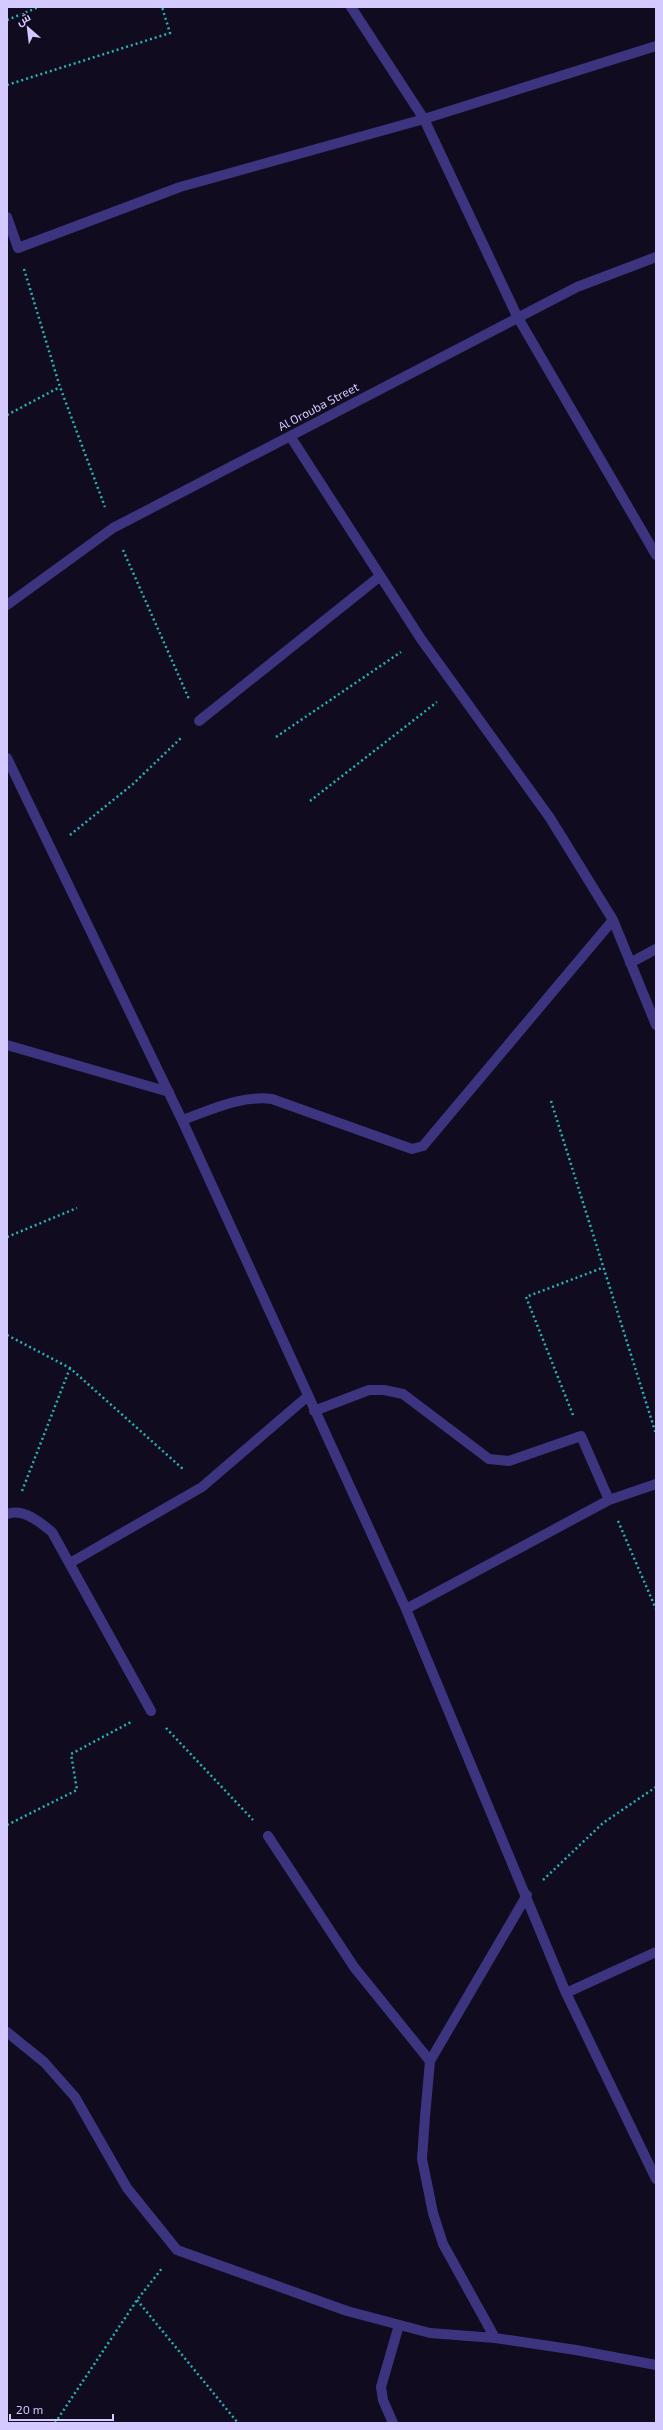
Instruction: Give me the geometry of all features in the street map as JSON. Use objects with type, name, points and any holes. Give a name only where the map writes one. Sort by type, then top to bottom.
[{"type":"street","points":[[351,7],[424,119],[517,316],[656,555]]},
{"type":"street","points":[[7,217],[18,248],[180,187],[424,119],[656,46]]},
{"type":"street","name":"Al Orouba Street","points":[[7,605],[113,528],[517,316],[577,287],[656,257]]},
{"type":"street","points":[[290,436],[379,577],[421,639],[550,818],[613,920],[656,1025]]},
{"type":"street","points":[[199,721],[379,577]]},
{"type":"street","points":[[7,758],[169,1092],[406,1609],[527,1895],[566,1993],[656,2179]]},
{"type":"street","points":[[182,1120],[244,1098],[260,1097],[272,1099],[412,1149],[423,1146],[613,920]]},
{"type":"street","points":[[630,963],[656,948]]},
{"type":"street","points":[[7,1044],[169,1092]]},
{"type":"street","points":[[314,1411],[369,1390],[384,1390],[403,1394],[489,1459],[498,1460],[509,1460],[581,1436],[610,1500]]},
{"type":"street","points":[[70,1563],[202,1487],[308,1396]]},
{"type":"street","points":[[406,1609],[610,1500],[656,1484]]},
{"type":"street","points":[[10,1513],[35,1519],[52,1532],[151,1711]]},
{"type":"street","points":[[268,1836],[354,1967],[430,2061]]},
{"type":"street","points":[[495,2338],[443,2244],[433,2213],[422,2159],[430,2061],[527,1895]]},
{"type":"street","points":[[566,1993],[656,1952]]},
{"type":"street","points":[[7,2032],[44,2062],[75,2098],[128,2188],[177,2250],[347,2312],[399,2326],[430,2333],[495,2338],[576,2350],[656,2365]]},
{"type":"street","points":[[393,2423],[384,2400],[381,2387],[399,2326]]},
{"type":"path","points":[[7,20],[39,7]]},
{"type":"path","points":[[7,85],[170,33],[162,7]]},
{"type":"path","points":[[18,248],[60,387],[113,528],[199,721],[133,784],[51,850]]},
{"type":"path","points":[[7,415],[60,387]]},
{"type":"path","points":[[276,738],[421,639]]},
{"type":"path","points":[[310,801],[457,687]]},
{"type":"path","points":[[550,1101],[656,1434]]},
{"type":"path","points":[[7,1237],[77,1208]]},
{"type":"path","points":[[581,1436],[526,1297],[602,1268]]},
{"type":"path","points":[[7,1335],[70,1368],[202,1487]]},
{"type":"path","points":[[10,1513],[70,1368]]},
{"type":"path","points":[[610,1500],[656,1609]]},
{"type":"path","points":[[7,1826],[77,1790],[71,1754],[151,1711],[268,1836]]},
{"type":"path","points":[[527,1895],[604,1823],[656,1787]]},
{"type":"path","points":[[55,2423],[137,2300],[177,2250]]},
{"type":"path","points":[[137,2300],[238,2423]]}]
